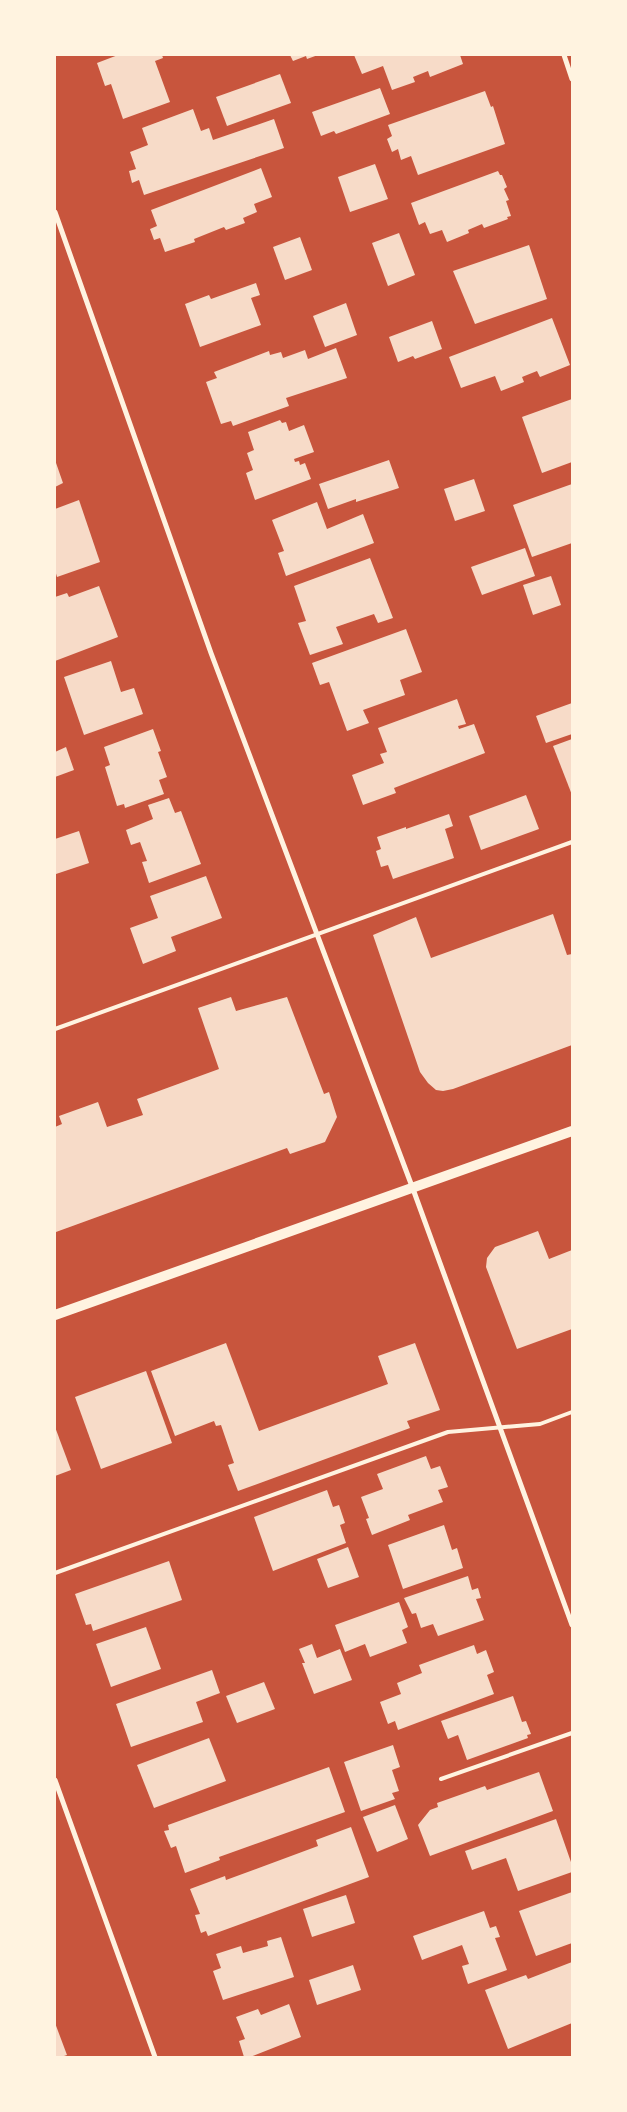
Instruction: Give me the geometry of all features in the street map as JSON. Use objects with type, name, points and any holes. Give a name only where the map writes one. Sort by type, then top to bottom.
[{"type":"main road","points":[[55,1315],[572,1132]]},
{"type":"street","points":[[564,55],[572,79]]},
{"type":"street","points":[[55,212],[211,653],[413,1189],[572,1625]]},
{"type":"street","points":[[55,1780],[155,2057]]},
{"type":"lane","points":[[55,1030],[572,842]]},
{"type":"lane","points":[[55,1573],[448,1432],[540,1424],[572,1412]]},
{"type":"lane","points":[[441,1779],[572,1733]]},
{"type":"building","points":[[118,55],[162,55],[163,58],[155,61],[170,102],[123,119],[111,84],[105,86],[97,63]]},
{"type":"building","points":[[290,55],[318,55],[307,59],[306,56],[293,61]]},
{"type":"building","points":[[354,55],[460,55],[463,64],[430,77],[428,71],[413,77],[415,82],[392,90],[383,66],[362,74]]},
{"type":"building","points":[[280,74],[291,103],[227,126],[216,97]]},
{"type":"building","points":[[380,88],[390,114],[336,134],[334,131],[321,136],[312,112]]},
{"type":"building","points":[[485,91],[491,107],[493,106],[505,144],[418,175],[411,156],[401,160],[398,149],[392,152],[387,139],[392,136],[388,125]]},
{"type":"building","points":[[193,109],[201,131],[209,128],[213,140],[274,119],[284,148],[144,195],[139,180],[132,183],[129,171],[136,169],[130,152],[148,145],[142,128]]},
{"type":"building","points":[[375,164],[388,199],[350,212],[338,177]]},
{"type":"building","points":[[261,168],[272,197],[254,204],[257,212],[243,218],[245,223],[226,230],[224,227],[194,239],[195,242],[165,252],[160,238],[154,240],[150,229],[157,226],[151,210]]},
{"type":"building","points":[[498,171],[502,175],[507,187],[504,189],[509,200],[506,201],[511,216],[507,217],[508,219],[484,228],[482,224],[468,230],[469,233],[447,242],[442,230],[430,234],[425,222],[419,225],[411,203]]},
{"type":"building","points":[[399,233],[415,275],[388,286],[372,243]]},
{"type":"building","points":[[300,237],[312,270],[285,280],[273,247]]},
{"type":"building","points":[[529,245],[547,299],[475,324],[453,271]]},
{"type":"building","points":[[256,283],[260,295],[251,298],[261,325],[200,347],[185,304],[209,295],[211,299]]},
{"type":"building","points":[[346,303],[357,335],[325,347],[313,316]]},
{"type":"building","points":[[552,318],[570,365],[540,377],[537,371],[522,377],[524,382],[501,391],[495,376],[461,388],[449,357]]},
{"type":"building","points":[[432,321],[442,349],[415,359],[413,356],[398,362],[389,337]]},
{"type":"building","points":[[336,348],[347,378],[286,398],[289,406],[233,426],[231,421],[221,424],[206,382],[217,378],[214,372],[269,351],[270,355],[281,352],[283,358],[305,350],[308,359]]},
{"type":"building","points":[[572,399],[572,462],[542,473],[522,417]]},
{"type":"building","points":[[280,420],[282,423],[286,422],[289,431],[304,425],[314,452],[294,459],[295,462],[299,461],[300,465],[305,463],[311,479],[255,500],[246,473],[253,470],[247,453],[254,450],[248,432]]},
{"type":"building","points":[[55,460],[63,483],[55,487]]},
{"type":"building","points":[[389,460],[399,488],[356,502],[356,499],[328,509],[319,484]]},
{"type":"building","points":[[474,479],[485,511],[455,521],[444,489]]},
{"type":"building","points":[[572,484],[572,543],[532,557],[513,505]]},
{"type":"building","points":[[79,500],[100,562],[57,577],[55,570],[55,509]]},
{"type":"building","points":[[317,502],[327,529],[363,514],[374,543],[286,576],[278,553],[284,551],[272,520]]},
{"type":"building","points":[[525,548],[535,576],[482,595],[471,567]]},
{"type":"building","points":[[370,558],[393,618],[378,623],[374,614],[336,627],[343,644],[310,655],[298,623],[306,621],[294,586]]},
{"type":"building","points":[[551,576],[561,605],[533,615],[523,585]]},
{"type":"building","points":[[99,586],[118,637],[55,661],[55,597],[67,593],[69,597]]},
{"type":"building","points":[[406,629],[422,672],[400,680],[405,695],[363,710],[369,723],[347,731],[329,682],[320,685],[312,663]]},
{"type":"building","points":[[111,661],[121,692],[134,688],[143,714],[84,735],[64,677]]},
{"type":"building","points":[[457,699],[466,724],[458,726],[459,729],[474,724],[485,753],[394,788],[396,793],[363,805],[352,775],[384,763],[380,754],[387,752],[378,728]]},
{"type":"building","points":[[572,703],[572,734],[546,743],[536,716]]},
{"type":"building","points":[[153,729],[161,751],[158,752],[167,777],[159,780],[164,794],[125,808],[124,804],[117,806],[105,767],[110,765],[104,747]]},
{"type":"building","points":[[572,739],[572,795],[553,746]]},
{"type":"building","points":[[66,747],[74,770],[55,777],[55,752]]},
{"type":"building","points":[[526,795],[539,829],[481,850],[469,816]]},
{"type":"building","points":[[169,798],[175,813],[181,811],[201,864],[149,883],[142,862],[147,861],[140,842],[131,845],[126,830],[153,819],[148,805]]},
{"type":"building","points":[[449,814],[453,826],[445,829],[454,858],[393,879],[388,865],[381,867],[376,851],[381,849],[377,837]]},
{"type":"building","points":[[79,831],[89,863],[56,874],[55,839]]},
{"type":"building","points":[[206,876],[222,918],[171,937],[176,951],[143,964],[130,928],[158,918],[150,896]]},
{"type":"building","points":[[553,914],[567,955],[572,954],[572,1045],[453,1089],[436,1090],[420,1072],[373,935],[416,917],[431,958]]},
{"type":"building","points":[[231,997],[236,1011],[287,997],[324,1094],[329,1092],[337,1117],[325,1142],[290,1154],[287,1148],[56,1232],[55,1127],[62,1124],[59,1116],[98,1102],[107,1127],[143,1115],[137,1099],[219,1069],[198,1008]]},
{"type":"building","points":[[538,1231],[549,1259],[572,1250],[572,1329],[517,1349],[486,1267],[487,1258],[495,1247]]},
{"type":"building","points":[[226,1343],[259,1431],[388,1384],[378,1356],[415,1343],[440,1410],[407,1421],[410,1428],[238,1491],[228,1465],[234,1463],[221,1425],[216,1426],[214,1421],[175,1436],[151,1371]]},
{"type":"building","points":[[146,1371],[172,1443],[101,1469],[75,1397]]},
{"type":"building","points":[[55,1427],[71,1470],[55,1476]]},
{"type":"building","points":[[426,1456],[431,1469],[440,1466],[448,1487],[438,1490],[443,1502],[408,1515],[410,1520],[372,1535],[366,1519],[369,1518],[361,1497],[383,1489],[377,1474]]},
{"type":"building","points":[[327,1490],[333,1507],[339,1505],[345,1523],[340,1525],[346,1543],[273,1571],[254,1517]]},
{"type":"building","points":[[444,1525],[452,1550],[457,1548],[463,1568],[403,1589],[388,1545]]},
{"type":"building","points":[[348,1547],[359,1577],[328,1588],[317,1559]]},
{"type":"building","points":[[169,1561],[182,1600],[93,1631],[91,1624],[86,1625],[75,1594]]},
{"type":"building","points":[[468,1576],[472,1590],[478,1588],[481,1598],[476,1599],[484,1620],[438,1636],[433,1624],[421,1628],[416,1613],[412,1614],[404,1598]]},
{"type":"building","points":[[399,1602],[408,1627],[402,1630],[407,1643],[370,1657],[365,1644],[345,1652],[335,1625]]},
{"type":"building","points":[[146,1627],[161,1669],[111,1687],[96,1644]]},
{"type":"building","points":[[312,1644],[317,1658],[340,1649],[352,1680],[314,1694],[302,1663],[305,1663],[299,1649]]},
{"type":"building","points":[[474,1645],[477,1654],[486,1650],[494,1672],[487,1675],[494,1694],[398,1730],[395,1721],[388,1724],[380,1702],[401,1694],[397,1683],[422,1673],[419,1665]]},
{"type":"building","points":[[212,1670],[220,1693],[196,1702],[203,1722],[131,1747],[116,1704]]},
{"type":"building","points":[[264,1682],[275,1709],[237,1723],[226,1696]]},
{"type":"building","points":[[513,1696],[522,1722],[526,1721],[531,1734],[527,1735],[528,1738],[467,1760],[458,1735],[448,1739],[441,1721]]},
{"type":"building","points":[[209,1738],[226,1781],[154,1808],[137,1765]]},
{"type":"building","points":[[393,1745],[400,1767],[392,1770],[399,1791],[392,1793],[395,1799],[361,1811],[344,1762]]},
{"type":"building","points":[[329,1767],[345,1812],[219,1857],[220,1860],[185,1873],[176,1846],[171,1848],[164,1831],[169,1830],[168,1825]]},
{"type":"building","points":[[539,1772],[553,1811],[430,1856],[418,1825],[430,1810],[438,1807],[437,1803],[485,1786],[487,1790]]},
{"type":"building","points":[[395,1805],[408,1839],[377,1852],[363,1817]]},
{"type":"building","points":[[556,1819],[572,1865],[572,1872],[518,1891],[506,1858],[472,1870],[465,1851]]},
{"type":"building","points":[[351,1827],[369,1877],[208,1936],[206,1931],[201,1933],[195,1915],[200,1914],[190,1889],[225,1876],[226,1880],[318,1846],[316,1840]]},
{"type":"building","points":[[572,1892],[572,1943],[536,1956],[519,1911]]},
{"type":"building","points":[[346,1895],[355,1923],[312,1937],[303,1909]]},
{"type":"building","points":[[484,1911],[490,1928],[496,1926],[500,1937],[495,1938],[507,1970],[468,1984],[462,1966],[469,1964],[462,1945],[422,1960],[413,1936]]},
{"type":"building","points":[[281,1937],[294,1977],[223,2000],[213,1971],[221,1968],[216,1954],[241,1946],[243,1953],[268,1946],[267,1941]]},
{"type":"building","points":[[572,1962],[572,2023],[508,2049],[485,1990],[526,1975],[528,1979]]},
{"type":"building","points":[[353,1965],[361,1990],[317,2005],[309,1980]]},
{"type":"building","points":[[289,2004],[301,2037],[250,2057],[244,2057],[239,2041],[245,2039],[236,2017],[258,2009],[261,2015]]},
{"type":"building","points":[[55,2023],[67,2055],[61,2057],[55,2057]]}]
